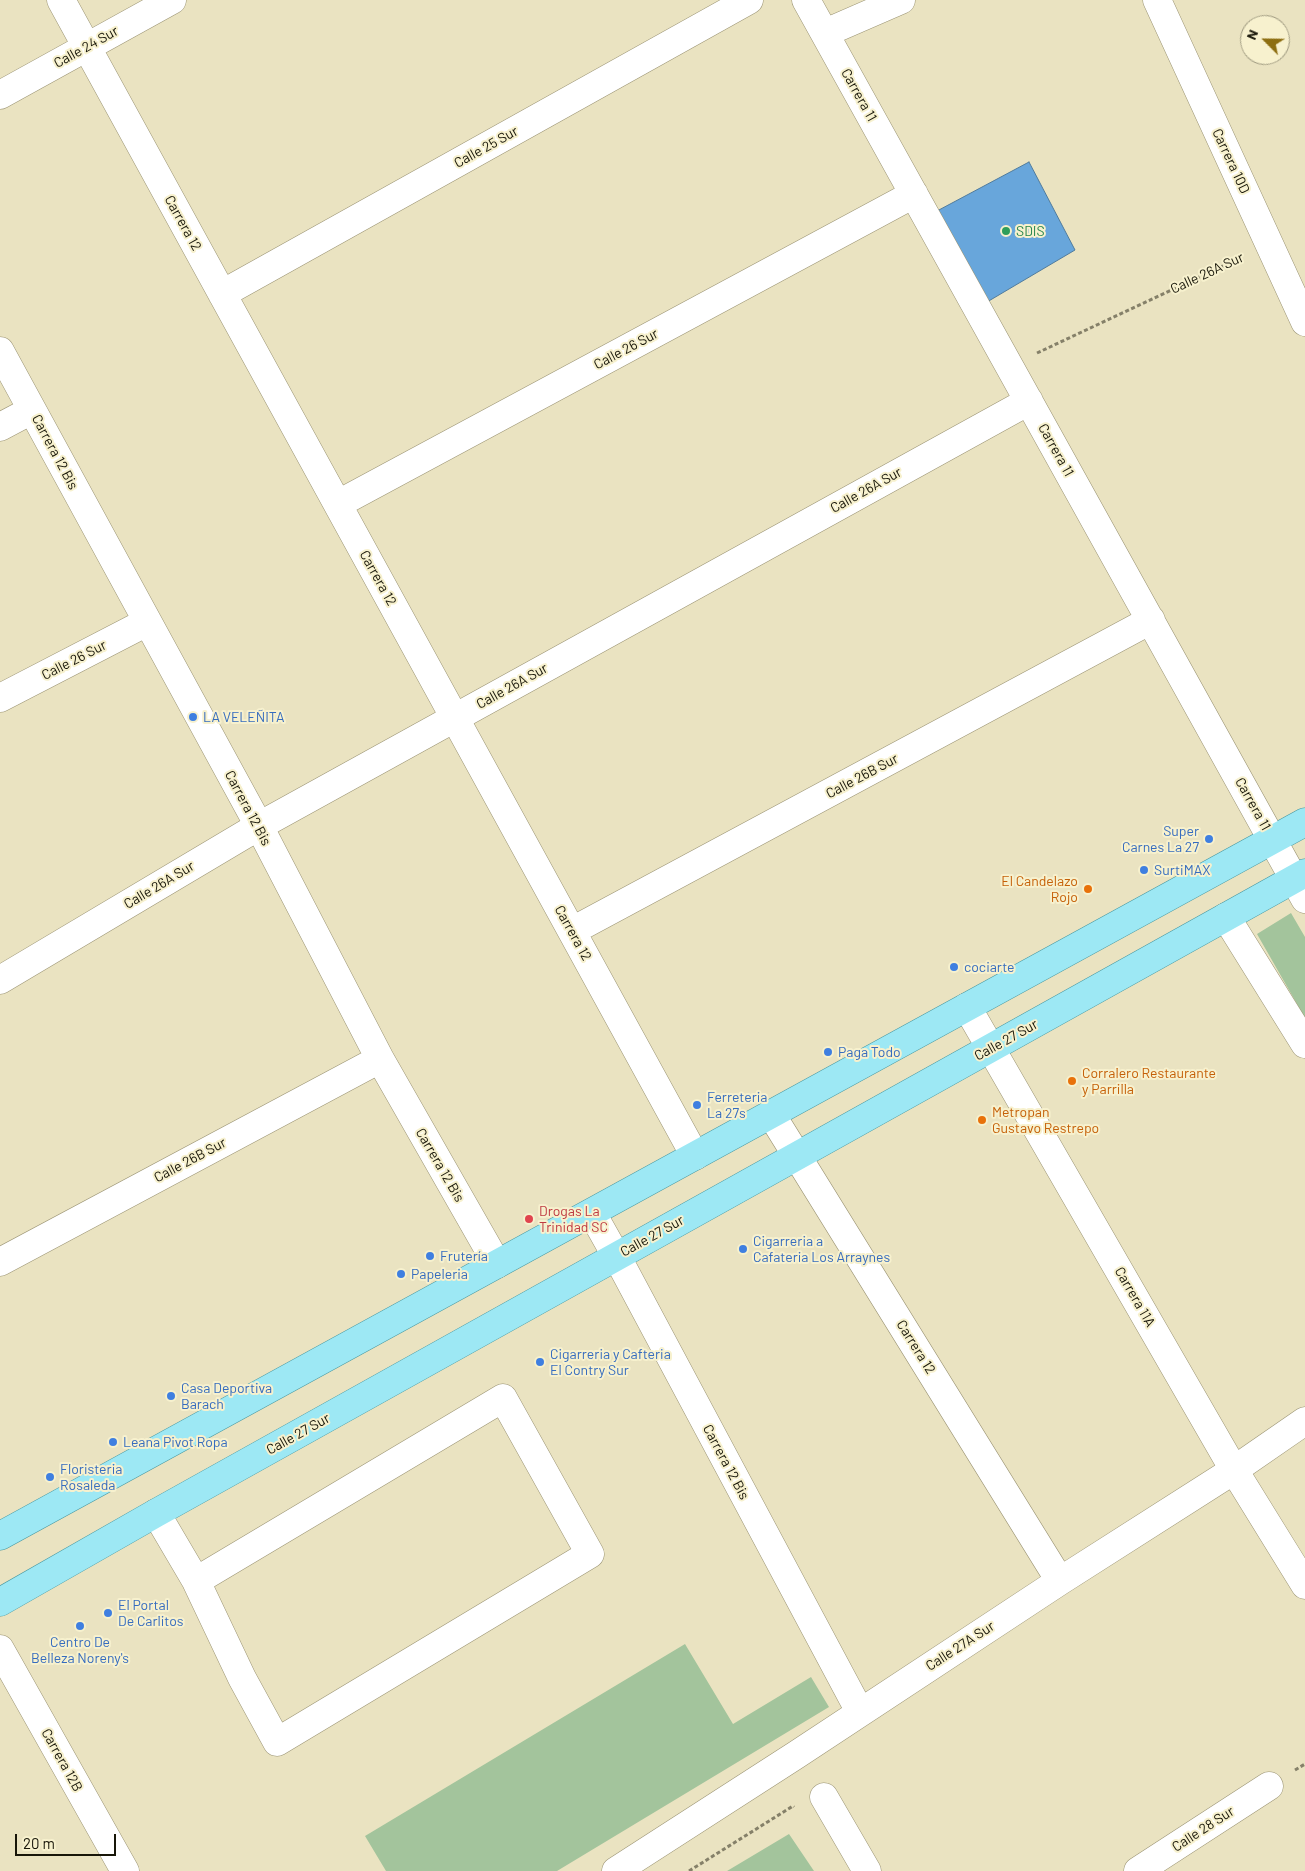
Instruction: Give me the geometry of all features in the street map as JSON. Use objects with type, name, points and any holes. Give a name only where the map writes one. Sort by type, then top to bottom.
[{"type":"main road","points":[[0,1536],[1305,822]]},
{"type":"main road","name":"Calle 27 Sur","points":[[0,1602],[156,1513],[1226,917],[1301,884]]},
{"type":"street","name":"Carrera 12","points":[[61,0],[695,1156]]},
{"type":"street","name":"Calle 24 Sur","points":[[0,95],[172,0]]},
{"type":"street","name":"Calle 25 Sur","points":[[222,294],[750,0]]},
{"type":"street","name":"Carrera 11","points":[[806,0],[1273,840],[1301,884]]},
{"type":"street","points":[[825,33],[901,0]]},
{"type":"street","name":"Carrera 10D","points":[[1157,0],[1305,322]]},
{"type":"street","name":"Calle 26 Sur","points":[[338,504],[914,194]]},
{"type":"street","name":"Carrera 12 Bis","points":[[0,351],[258,826],[380,1059],[497,1264]]},
{"type":"street","name":"Calle 26A Sur","points":[[0,980],[258,826],[1028,401]]},
{"type":"street","points":[[0,427],[32,410]]},
{"type":"street","name":"Calle 26B Sur","points":[[572,931],[1151,620]]},
{"type":"street","name":"Calle 26 Sur","points":[[0,698],[148,622]]},
{"type":"street","points":[[1226,917],[1305,1044]]},
{"type":"street","name":"Carrera 11A","points":[[967,1007],[1234,1470],[1305,1585]]},
{"type":"street","name":"Calle 26B Sur","points":[[0,1262],[380,1059]]},
{"type":"street","name":"Carrera 12","points":[[771,1114],[1060,1581]]},
{"type":"street","name":"Carrera 12 Bis","points":[[592,1213],[860,1712]]},
{"type":"street","points":[[156,1513],[196,1581],[242,1678],[277,1742],[590,1554],[503,1398],[196,1581]]},
{"type":"street","name":"Calle 27A Sur","points":[[616,1871],[1060,1581],[1234,1470],[1305,1421]]},
{"type":"street","name":"Carrera 12B","points":[[0,1648],[125,1871]]},
{"type":"street","name":"Calle 28 Sur","points":[[1138,1871],[1170,1862],[1269,1786]]},
{"type":"street","points":[[824,1797],[867,1871]]},
{"type":"path","name":"Calle 26A Sur","points":[[1010,367],[1269,244]]},
{"type":"path","points":[[689,1871],[793,1806]]},
{"type":"green space","points":[[1291,913],[1305,937],[1305,1018],[1257,934]]},
{"type":"green space","points":[[685,1644],[733,1724],[811,1677],[829,1707],[557,1871],[386,1871],[365,1836]]},
{"type":"green space","points":[[789,1834],[814,1871],[727,1871]]},
{"type":"water","name":"SDIS","points":[[1029,162],[1075,250],[987,302],[937,211]]},
{"type":"place","name":"SDIS","points":[[1006,231]]},
{"type":"place","name":"LA VELEÑITA","points":[[193,717]]},
{"type":"place","name":"Super Carnes La 27","points":[[1209,839]]},
{"type":"place","name":"SurtiMAX","points":[[1144,870]]},
{"type":"place","name":"El Candelazo Rojo","points":[[1088,889]]},
{"type":"place","name":"cociarte","points":[[954,967]]},
{"type":"place","name":"Paga Todo","points":[[828,1052]]},
{"type":"place","name":"Corralero Restaurante y Parrilla","points":[[1072,1081]]},
{"type":"place","name":"Ferreteria La 27s","points":[[697,1105]]},
{"type":"place","name":"Metropan Gustavo Restrepo","points":[[982,1120]]},
{"type":"place","name":"Drogas La Trinidad SC","points":[[529,1219]]},
{"type":"place","name":"Cigarreria a Cafateria Los Arraynes","points":[[743,1249]]},
{"type":"place","name":"Frutería","points":[[430,1256]]},
{"type":"place","name":"Papeleria","points":[[401,1274]]},
{"type":"place","name":"Cigarreria y Cafteria El Contry Sur","points":[[540,1362]]},
{"type":"place","name":"Casa Deportiva Barach","points":[[171,1396]]},
{"type":"place","name":"Leana Pivot Ropa","points":[[113,1442]]},
{"type":"place","name":"Floristeria Rosaleda","points":[[50,1477]]},
{"type":"place","name":"El Portal De Carlitos","points":[[108,1613]]},
{"type":"place","name":"Centro De Belleza Noreny's","points":[[80,1626]]}]
